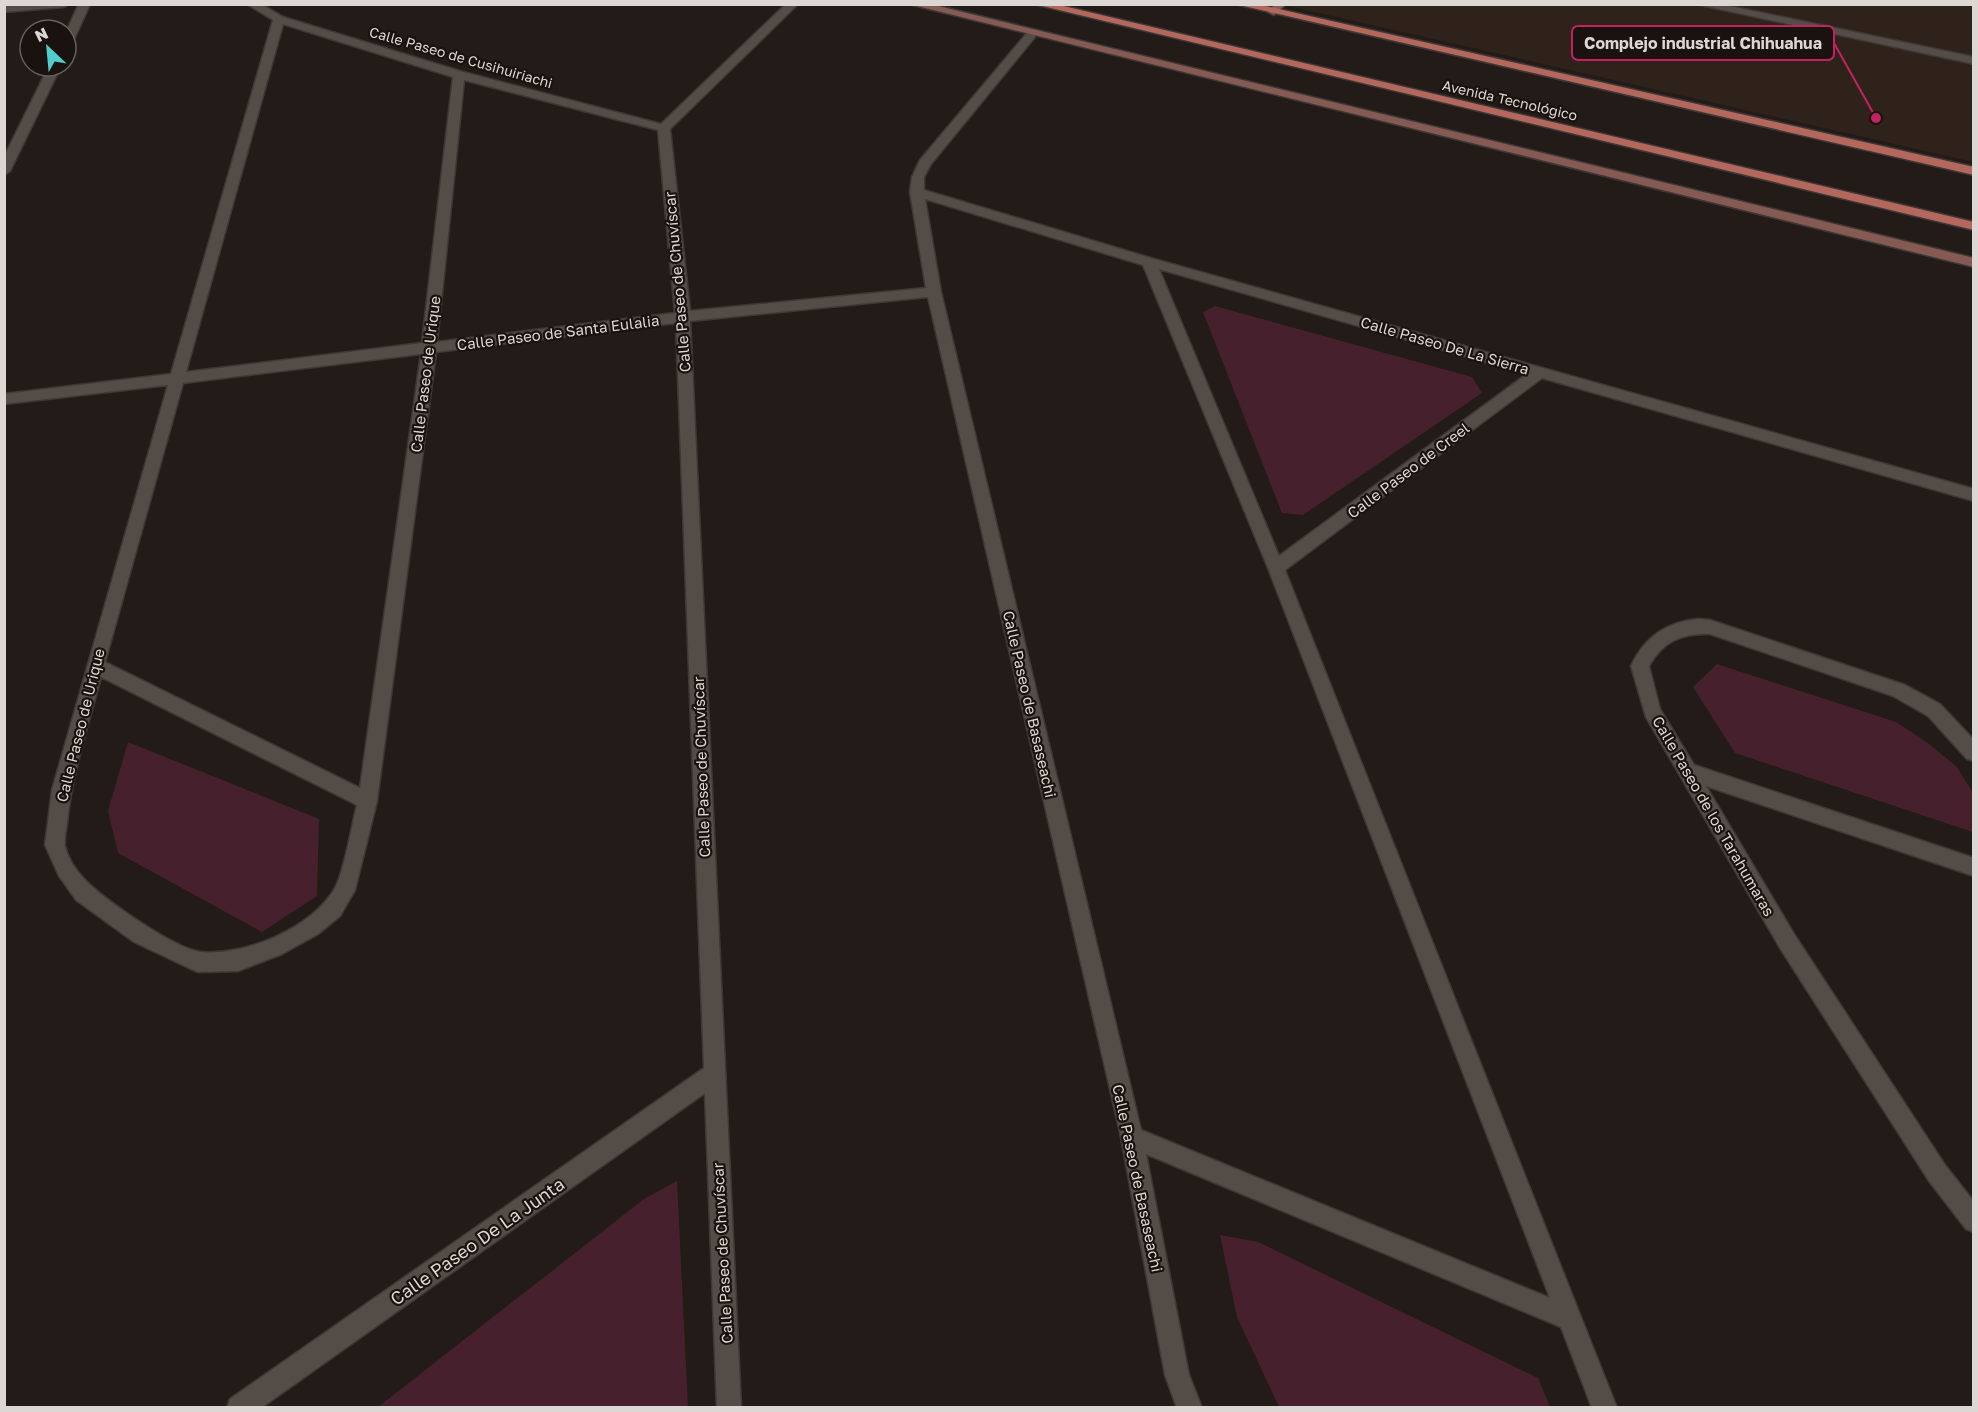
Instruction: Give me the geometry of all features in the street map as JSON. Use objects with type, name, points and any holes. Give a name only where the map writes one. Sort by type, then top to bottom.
[{"type":"main road","name":"Avenida Tecnológico","points":[[1039,4],[1974,226]]},
{"type":"main road","points":[[1240,4],[1277,8],[1974,171]]},
{"type":"street","points":[[4,9],[64,4]]},
{"type":"street","points":[[78,19],[85,4]]},
{"type":"street","name":"Calle Paseo de Cusihuiriachi","points":[[252,4],[279,19],[459,75],[664,128]]},
{"type":"street","points":[[664,128],[793,4]]},
{"type":"street","points":[[914,4],[1031,35],[1974,263]]},
{"type":"street","points":[[1701,4],[1974,61]]},
{"type":"street","name":"Calle Paseo de Urique","points":[[279,19],[175,378],[61,790],[55,844],[66,869],[83,893],[141,935],[198,962],[238,962],[275,947],[311,927],[333,909],[345,890],[368,801],[429,349],[459,75]]},
{"type":"street","name":"Calle Paseo de Basaseachi","points":[[1031,35],[925,163],[918,177],[917,192],[934,292],[1131,1137],[1177,1375],[1190,1407]]},
{"type":"street","points":[[4,171],[49,78]]},
{"type":"street","name":"Calle Paseo de Chuvíscar","points":[[664,128],[683,317],[729,1407]]},
{"type":"street","name":"Calle Paseo De La Sierra","points":[[917,192],[1149,262],[1974,495]]},
{"type":"street","points":[[1149,262],[1276,568],[1605,1407]]},
{"type":"street","name":"Calle Paseo de Santa Eulalia","points":[[4,399],[683,317],[934,292]]},
{"type":"street","name":"Calle Paseo de Creel","points":[[1276,568],[1540,372]]},
{"type":"street","name":"Calle Paseo de los Tarahumaras","points":[[1974,753],[1934,710],[1899,690],[1710,627],[1694,625],[1677,628],[1659,638],[1648,650],[1640,666],[1652,711],[1686,771],[1794,950],[1937,1173],[1974,1221]]},
{"type":"street","points":[[95,666],[368,801]]},
{"type":"street","points":[[1686,771],[1974,867]]},
{"type":"street","name":"Calle Paseo De La Junta","points":[[239,1407],[714,1074]]},
{"type":"street","points":[[1131,1137],[1571,1319]]},
{"type":"shaded area","points":[[1283,5],[1973,5],[1973,162],[1583,73]]},
{"type":"shaded area","points":[[1215,306],[1472,377],[1482,393],[1303,515],[1282,513],[1203,312]]},
{"type":"shaded area","points":[[1717,664],[1896,722],[1928,743],[1957,767],[1973,793],[1973,832],[1735,753],[1693,687]]},
{"type":"shaded area","points":[[128,742],[319,819],[317,896],[262,932],[118,853],[108,811]]},
{"type":"shaded area","points":[[677,1181],[688,1407],[378,1407],[644,1199]]},
{"type":"shaded area","points":[[1220,1235],[1258,1242],[1538,1378],[1550,1407],[1279,1407],[1237,1317]]},
{"type":"place","name":"Complejo industrial Chihuahua","points":[[1876,118]]}]
